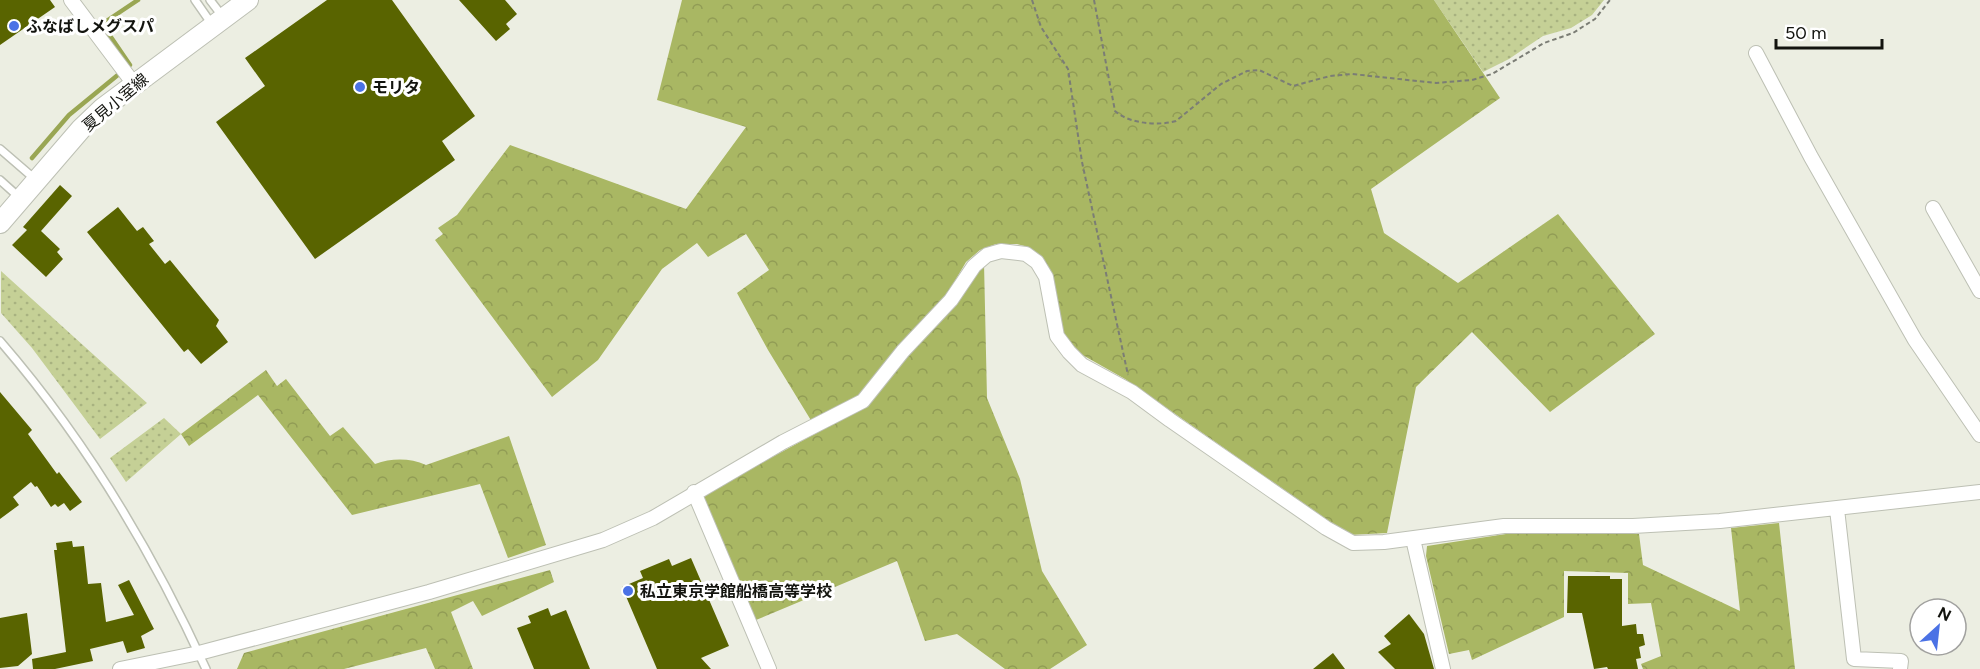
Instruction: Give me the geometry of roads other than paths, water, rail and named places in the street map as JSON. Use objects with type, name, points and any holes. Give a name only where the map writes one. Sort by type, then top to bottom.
[{"type":"main road","name":"夏見小室線","points":[[0,223],[81,129],[103,108],[248,0]]},
{"type":"street","points":[[71,0],[134,84]]},
{"type":"street","points":[[1756,53],[1811,157],[1914,340],[1980,435]]},
{"type":"street","points":[[1933,208],[1980,291]]},
{"type":"street","points":[[120,669],[199,653],[429,592],[603,540],[653,518],[783,442],[863,401],[903,351],[951,300],[974,266],[987,255],[1001,251],[1026,254],[1037,262],[1046,277],[1057,336],[1082,365],[1132,392],[1287,501],[1353,543],[1413,539],[1504,526],[1633,526],[1720,521],[1980,492]]},
{"type":"street","points":[[694,492],[769,669]]},
{"type":"street","points":[[1837,509],[1854,658],[1901,661],[1900,669]]},
{"type":"street","points":[[1413,539],[1443,669]]},
{"type":"lane","points":[[195,0],[218,21]]},
{"type":"lane","points":[[210,0],[218,21]]},
{"type":"lane","points":[[0,149],[36,180]]},
{"type":"lane","points":[[0,180],[20,198]]},
{"type":"lane","points":[[0,341],[52,406],[128,518],[206,669]]},
{"type":"waterway","points":[[32,158],[69,115],[130,65],[102,24],[138,0]]},
{"type":"place","name":"ふなばしメグスパ","points":[[14,26]]},
{"type":"place","name":"モリタ","points":[[360,87]]},
{"type":"place","name":"私立東京学館船橋高等学校","points":[[628,591]]}]
